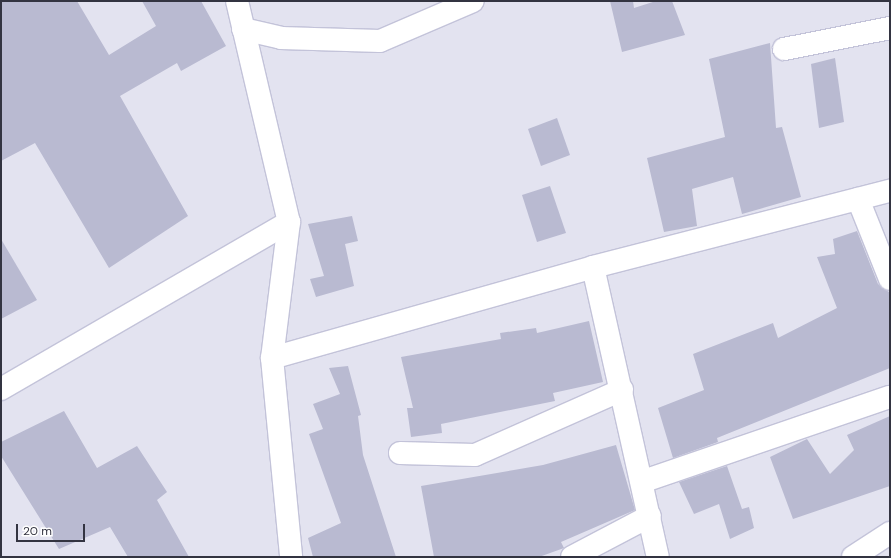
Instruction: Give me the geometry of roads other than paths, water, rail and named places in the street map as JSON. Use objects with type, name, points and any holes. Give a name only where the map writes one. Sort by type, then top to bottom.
[{"type":"street","points":[[237,1],[289,222],[272,358],[291,557]]},
{"type":"street","points":[[243,29],[281,38],[380,41],[473,1]]},
{"type":"street","points":[[784,50],[890,28]]},
{"type":"street","points":[[272,358],[593,267],[890,191]]},
{"type":"street","points":[[858,199],[890,279]]},
{"type":"street","points":[[1,389],[289,222]]},
{"type":"street","points":[[593,267],[644,481],[658,557]]},
{"type":"street","points":[[400,453],[475,455],[622,390]]},
{"type":"street","points":[[644,481],[890,397]]},
{"type":"street","points":[[572,557],[650,516]]},
{"type":"street","points":[[853,557],[890,533]]}]
